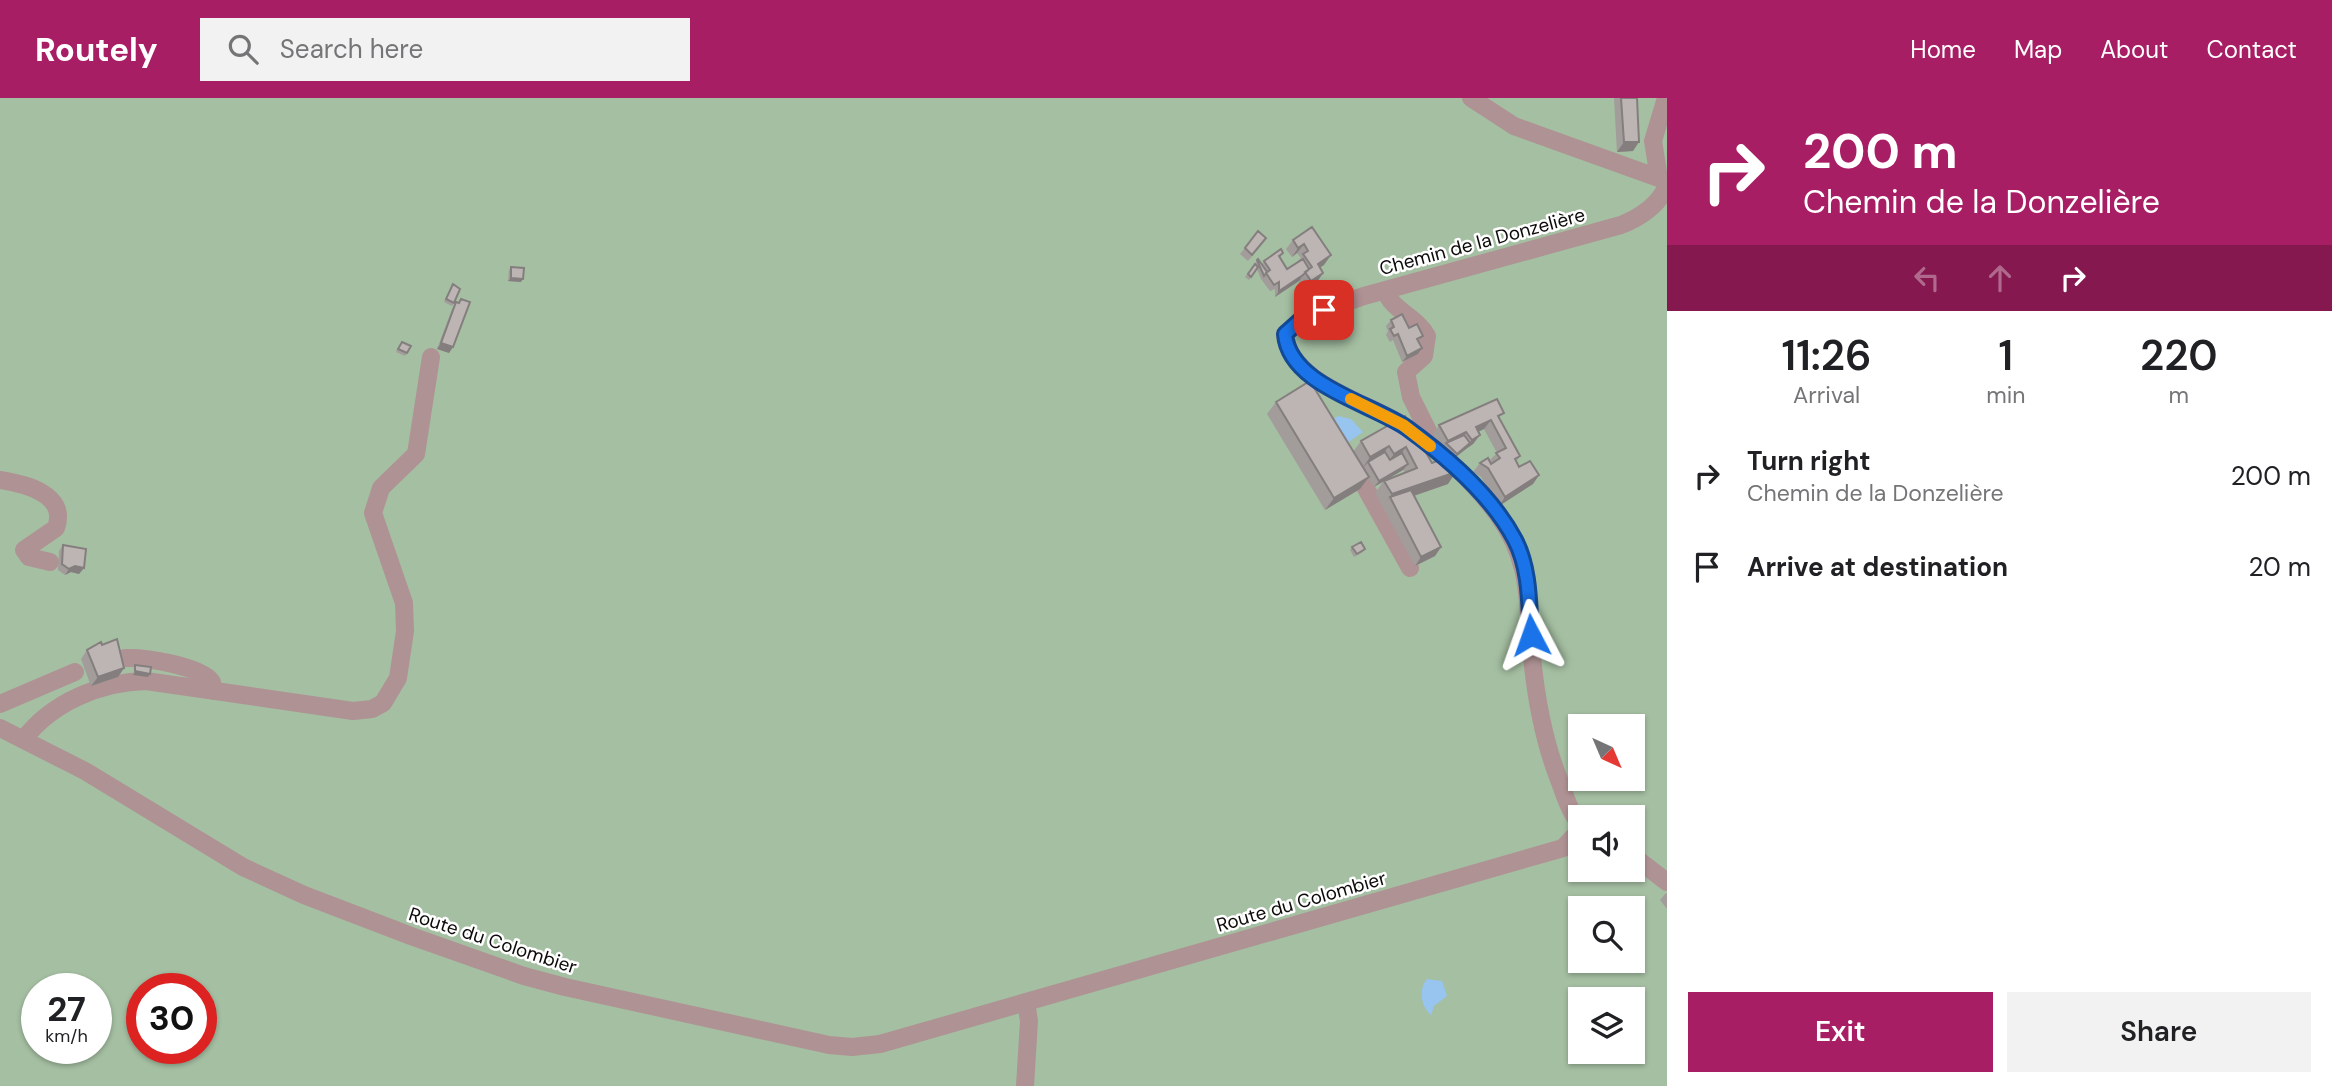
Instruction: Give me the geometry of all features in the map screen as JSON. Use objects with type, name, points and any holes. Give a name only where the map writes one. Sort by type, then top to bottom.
[{"type":"street","points":[[1471,98],[1514,126],[1664,181]]},
{"type":"street","points":[[1664,181],[1653,141],[1666,98]]},
{"type":"street","name":"Chemin de la Donzelière","points":[[1568,805],[1541,719],[1527,581],[1515,540],[1476,488],[1425,441],[1403,425],[1321,396],[1293,359],[1286,345],[1285,334],[1293,324],[1304,317],[1385,290],[1621,225],[1653,207],[1664,181]]},
{"type":"street","points":[[1385,290],[1390,300],[1410,315],[1427,336],[1424,356],[1406,372],[1408,388],[1428,431],[1425,441]]},
{"type":"street","points":[[24,739],[43,720],[100,686],[146,681],[353,711],[372,709],[391,693],[402,657],[404,603],[373,513],[381,488],[416,454],[431,357]]},
{"type":"street","points":[[1341,445],[1409,568]]},
{"type":"street","points":[[0,480],[34,488],[56,505],[60,512],[56,528],[24,550],[29,557],[50,562]]},
{"type":"street","points":[[125,658],[147,659],[202,673],[212,682],[213,691]]},
{"type":"street","points":[[0,704],[75,672]]},
{"type":"street","name":"Route du Colombier","points":[[0,728],[85,771],[243,867],[304,895],[436,945],[555,984],[802,1040],[852,1047],[880,1044],[1563,848],[1568,843]]},
{"type":"street","points":[[1645,865],[1667,882]]},
{"type":"street","points":[[1025,1086],[1029,1021],[1026,1002]]},
{"type":"green space","points":[[0,98],[1667,98],[1667,1086],[0,1086]]},
{"type":"water","points":[[1338,416],[1351,419],[1363,432],[1347,443],[1332,420]]},
{"type":"water","points":[[1427,979],[1442,981],[1447,996],[1434,1006],[1431,1015],[1422,998],[1422,988]]},
{"type":"building","points":[[1621,98],[1637,98],[1639,142],[1624,142]]},
{"type":"building","points":[[1312,227],[1331,255],[1318,264],[1323,273],[1311,281],[1305,272],[1312,267],[1303,254],[1308,251],[1304,244],[1298,248],[1293,240]]},
{"type":"building","points":[[1258,231],[1266,238],[1252,255],[1245,248]]},
{"type":"building","points":[[1281,249],[1283,253],[1279,256],[1287,269],[1303,259],[1309,269],[1279,291],[1279,282],[1274,285],[1266,273],[1270,270],[1264,261]]},
{"type":"building","points":[[1257,260],[1267,272],[1264,276]]},
{"type":"building","points":[[1255,264],[1258,267],[1251,277],[1248,274]]},
{"type":"building","points":[[511,267],[524,268],[523,279],[511,278]]},
{"type":"building","points":[[453,284],[460,289],[454,303],[446,299]]},
{"type":"building","points":[[461,299],[470,302],[453,347],[441,343],[456,302],[459,303]]},
{"type":"building","points":[[1402,314],[1409,328],[1417,324],[1423,336],[1417,339],[1422,348],[1407,356],[1398,334],[1394,336],[1390,329],[1394,327],[1391,320]]},
{"type":"building","points":[[402,342],[411,346],[407,353],[398,349]]},
{"type":"building","points":[[1310,381],[1369,477],[1334,498],[1276,402]]},
{"type":"building","points":[[1497,399],[1504,413],[1498,416],[1520,456],[1515,459],[1519,467],[1530,461],[1539,475],[1505,497],[1488,468],[1480,463],[1488,458],[1491,464],[1500,458],[1496,453],[1506,448],[1491,420],[1476,427],[1480,435],[1472,440],[1466,432],[1448,441],[1439,425]]},
{"type":"building","points":[[1405,416],[1432,463],[1449,456],[1456,472],[1392,494],[1384,481],[1417,468],[1406,447],[1394,454],[1389,446],[1370,457],[1361,441]]},
{"type":"building","points":[[1464,435],[1470,443],[1457,454],[1446,443]]},
{"type":"building","points":[[1385,452],[1390,460],[1402,453],[1408,464],[1379,481],[1368,462]]},
{"type":"building","points":[[1411,490],[1441,547],[1421,557],[1390,497]]},
{"type":"building","points":[[1361,542],[1365,549],[1357,554],[1352,547]]},
{"type":"building","points":[[63,545],[86,549],[84,568],[75,566],[69,569],[62,564]]},
{"type":"building","points":[[117,639],[124,668],[98,677],[87,650],[101,642],[102,645]]},
{"type":"building","points":[[135,665],[151,667],[150,674],[135,671]]},
{"type":"slow traffic","points":[[1351,399],[1403,425],[1430,446]]},
{"type":"route","points":[[1324,310],[1304,317],[1293,324],[1285,334],[1286,345],[1293,359],[1326,386],[1403,425],[1425,441],[1476,488],[1515,540],[1524,562],[1531,635]]}]
